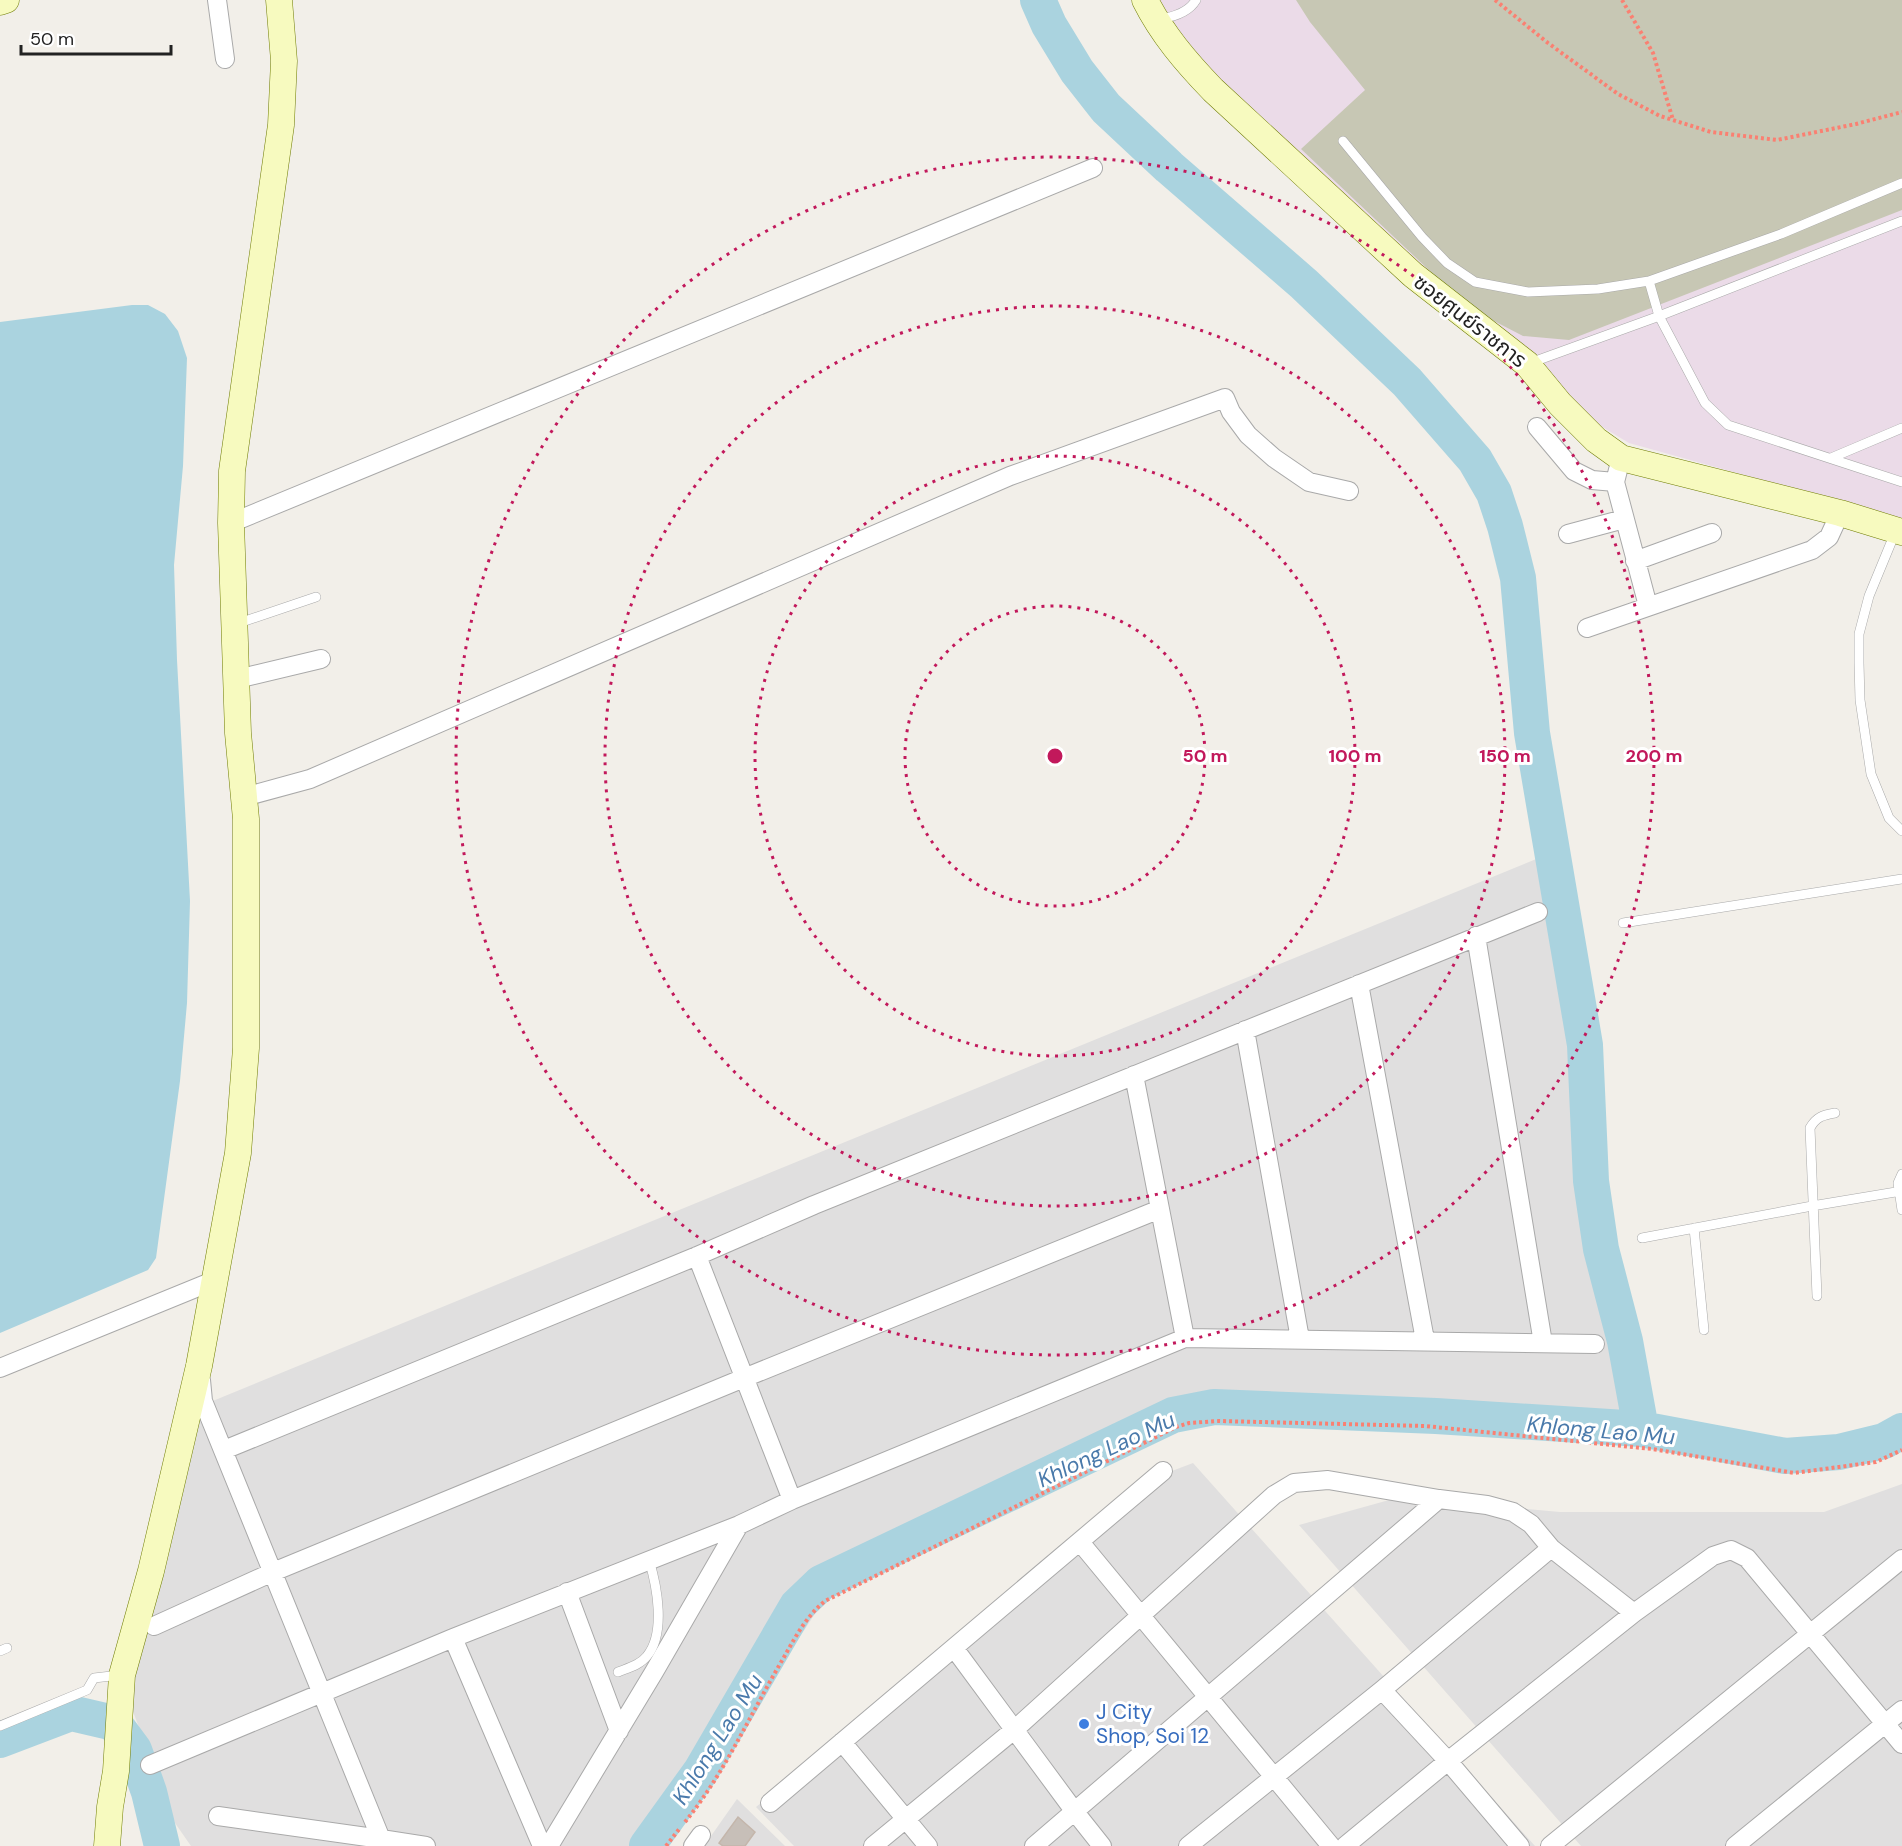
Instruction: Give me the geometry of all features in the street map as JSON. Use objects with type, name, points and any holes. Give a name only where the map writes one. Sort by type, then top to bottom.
[{"type":"street","points":[[0,3],[6,0]]},
{"type":"street","points":[[217,0],[225,59]]},
{"type":"street","points":[[107,1846],[116,1771],[122,1682],[151,1571],[199,1366],[238,1153],[246,1048],[246,819],[238,733],[231,523],[232,471],[281,124],[284,2]]},
{"type":"street","name":"ซอยศูนย์ราชการ","points":[[1150,10],[1185,61],[1213,90],[1413,275],[1527,364],[1560,404],[1596,440],[1618,470],[1840,513],[1899,531]]},
{"type":"street","points":[[231,523],[1093,168]]},
{"type":"street","points":[[244,798],[310,779],[1010,476],[1225,398],[1231,412],[1248,435],[1274,458],[1309,482],[1349,491]]},
{"type":"street","points":[[1537,427],[1574,471],[1592,480],[1618,470],[1624,519],[1648,606]]},
{"type":"street","points":[[1587,628],[1812,550],[1829,537],[1840,513]]},
{"type":"street","points":[[1568,534],[1624,519]]},
{"type":"street","points":[[1635,561],[1712,533]]},
{"type":"street","points":[[237,679],[321,658]]},
{"type":"street","points":[[224,1450],[697,1256],[814,1205],[1538,912]]},
{"type":"street","points":[[1476,936],[1543,1343]]},
{"type":"street","points":[[1359,984],[1425,1340]]},
{"type":"street","points":[[1245,1030],[1300,1339]]},
{"type":"street","points":[[1134,1075],[1185,1338]]},
{"type":"street","points":[[154,1626],[273,1572],[1160,1209]]},
{"type":"street","points":[[697,1256],[792,1500]]},
{"type":"street","points":[[0,1368],[213,1281]]},
{"type":"street","points":[[150,1765],[453,1638],[739,1525],[792,1500],[1185,1338],[1595,1344]]},
{"type":"street","points":[[199,1366],[203,1401],[381,1839]]},
{"type":"street","points":[[770,1803],[1163,1471]]},
{"type":"street","points":[[873,1846],[1014,1730],[1274,1495],[1294,1483],[1328,1480],[1438,1500],[1487,1505],[1514,1512],[1531,1524],[1551,1548],[1634,1613]]},
{"type":"street","points":[[1034,1846],[1438,1500]]},
{"type":"street","points":[[549,1846],[739,1525]]},
{"type":"street","points":[[1080,1542],[1331,1846]]},
{"type":"street","points":[[1188,1846],[1382,1690],[1551,1548]]},
{"type":"street","points":[[1345,1846],[1634,1613],[1713,1556],[1731,1550],[1747,1558],[1902,1744]]},
{"type":"street","points":[[1550,1846],[1902,1558]]},
{"type":"street","points":[[567,1592],[619,1731]]},
{"type":"street","points":[[453,1638],[542,1846]]},
{"type":"street","points":[[954,1648],[1102,1846]]},
{"type":"street","points":[[1382,1690],[1448,1761],[1513,1844]]},
{"type":"street","points":[[1735,1846],[1902,1710]]},
{"type":"street","points":[[842,1742],[927,1846]]},
{"type":"street","points":[[218,1816],[426,1846]]},
{"type":"lane","points":[[1150,10],[1172,17],[1193,5],[1196,0]]},
{"type":"lane","points":[[1343,141],[1422,237],[1447,263],[1475,282],[1528,292],[1598,289],[1649,281],[1781,234],[1902,183]]},
{"type":"lane","points":[[1527,364],[1659,316],[1902,222]]},
{"type":"lane","points":[[1649,281],[1659,316],[1705,403],[1728,425],[1902,482]]},
{"type":"lane","points":[[1830,458],[1902,428]]},
{"type":"lane","points":[[1899,531],[1869,596],[1859,634],[1859,672],[1860,700],[1871,774],[1889,818],[1902,831]]},
{"type":"lane","points":[[236,625],[316,597]]},
{"type":"lane","points":[[1623,923],[1902,879]]},
{"type":"lane","points":[[1817,1296],[1810,1128],[1814,1120],[1820,1116],[1835,1113]]},
{"type":"lane","points":[[1902,1174],[1898,1183],[1902,1210]]},
{"type":"lane","points":[[1642,1238],[1900,1191]]},
{"type":"lane","points":[[1694,1228],[1704,1330]]},
{"type":"lane","points":[[618,1672],[648,1656],[656,1634],[659,1604],[649,1560]]},
{"type":"lane","points":[[0,1726],[87,1690],[94,1678],[122,1682]]},
{"type":"path","points":[[1495,0],[1548,44],[1618,94],[1660,116],[1711,132],[1777,140],[1902,112]]},
{"type":"path","points":[[1622,0],[1653,53],[1674,120]]},
{"type":"shaded area","points":[[1155,0],[1902,0],[1902,519],[1629,443],[1579,413],[1175,43]]},
{"type":"shaded area","points":[[1296,0],[1902,0],[1902,210],[1569,340],[1523,336],[1469,308],[1301,149],[1365,90],[1310,22]]},
{"type":"shaded area","points":[[1568,846],[1581,981],[1611,1210],[1649,1415],[1322,1403],[1242,1397],[1068,1466],[830,1591],[662,1846],[191,1846],[175,1823],[129,1701],[194,1430],[203,1405]]},
{"type":"shaded area","points":[[1193,1463],[1535,1846],[794,1846],[756,1807],[1164,1474]]},
{"type":"shaded area","points":[[1902,1484],[1902,1846],[1581,1846],[1299,1525],[1400,1497],[1560,1512],[1824,1512]]},
{"type":"shaded area","points":[[737,1799],[785,1846],[704,1846]]},
{"type":"water","points":[[132,305],[148,305],[165,314],[178,331],[187,358],[183,466],[174,565],[190,901],[187,1003],[180,1081],[156,1258],[148,1270],[0,1333],[0,322]]},
{"type":"building","points":[[738,1817],[755,1832],[745,1846],[723,1846],[719,1843]]},
{"type":"waterway","points":[[1038,0],[1049,25],[1077,71],[1106,108],[1169,167],[1304,284],[1407,382],[1475,460],[1494,493],[1518,578],[1532,733],[1585,1045],[1591,1181],[1601,1249],[1625,1341],[1641,1429]]},
{"type":"waterway","name":"Khlong Lao Mu","points":[[647,1846],[701,1771],[797,1606],[821,1583],[1173,1415],[1214,1407],[1436,1416],[1641,1429],[1785,1456],[1839,1452],[1884,1441],[1902,1431]]},
{"type":"waterway","name":"Khlong Lao Mu","points":[[0,1740],[71,1713],[114,1723],[134,1750],[149,1792],[162,1846]]},
{"type":"place","name":"J City Shop, Soi 12","points":[[1084,1724]]}]
